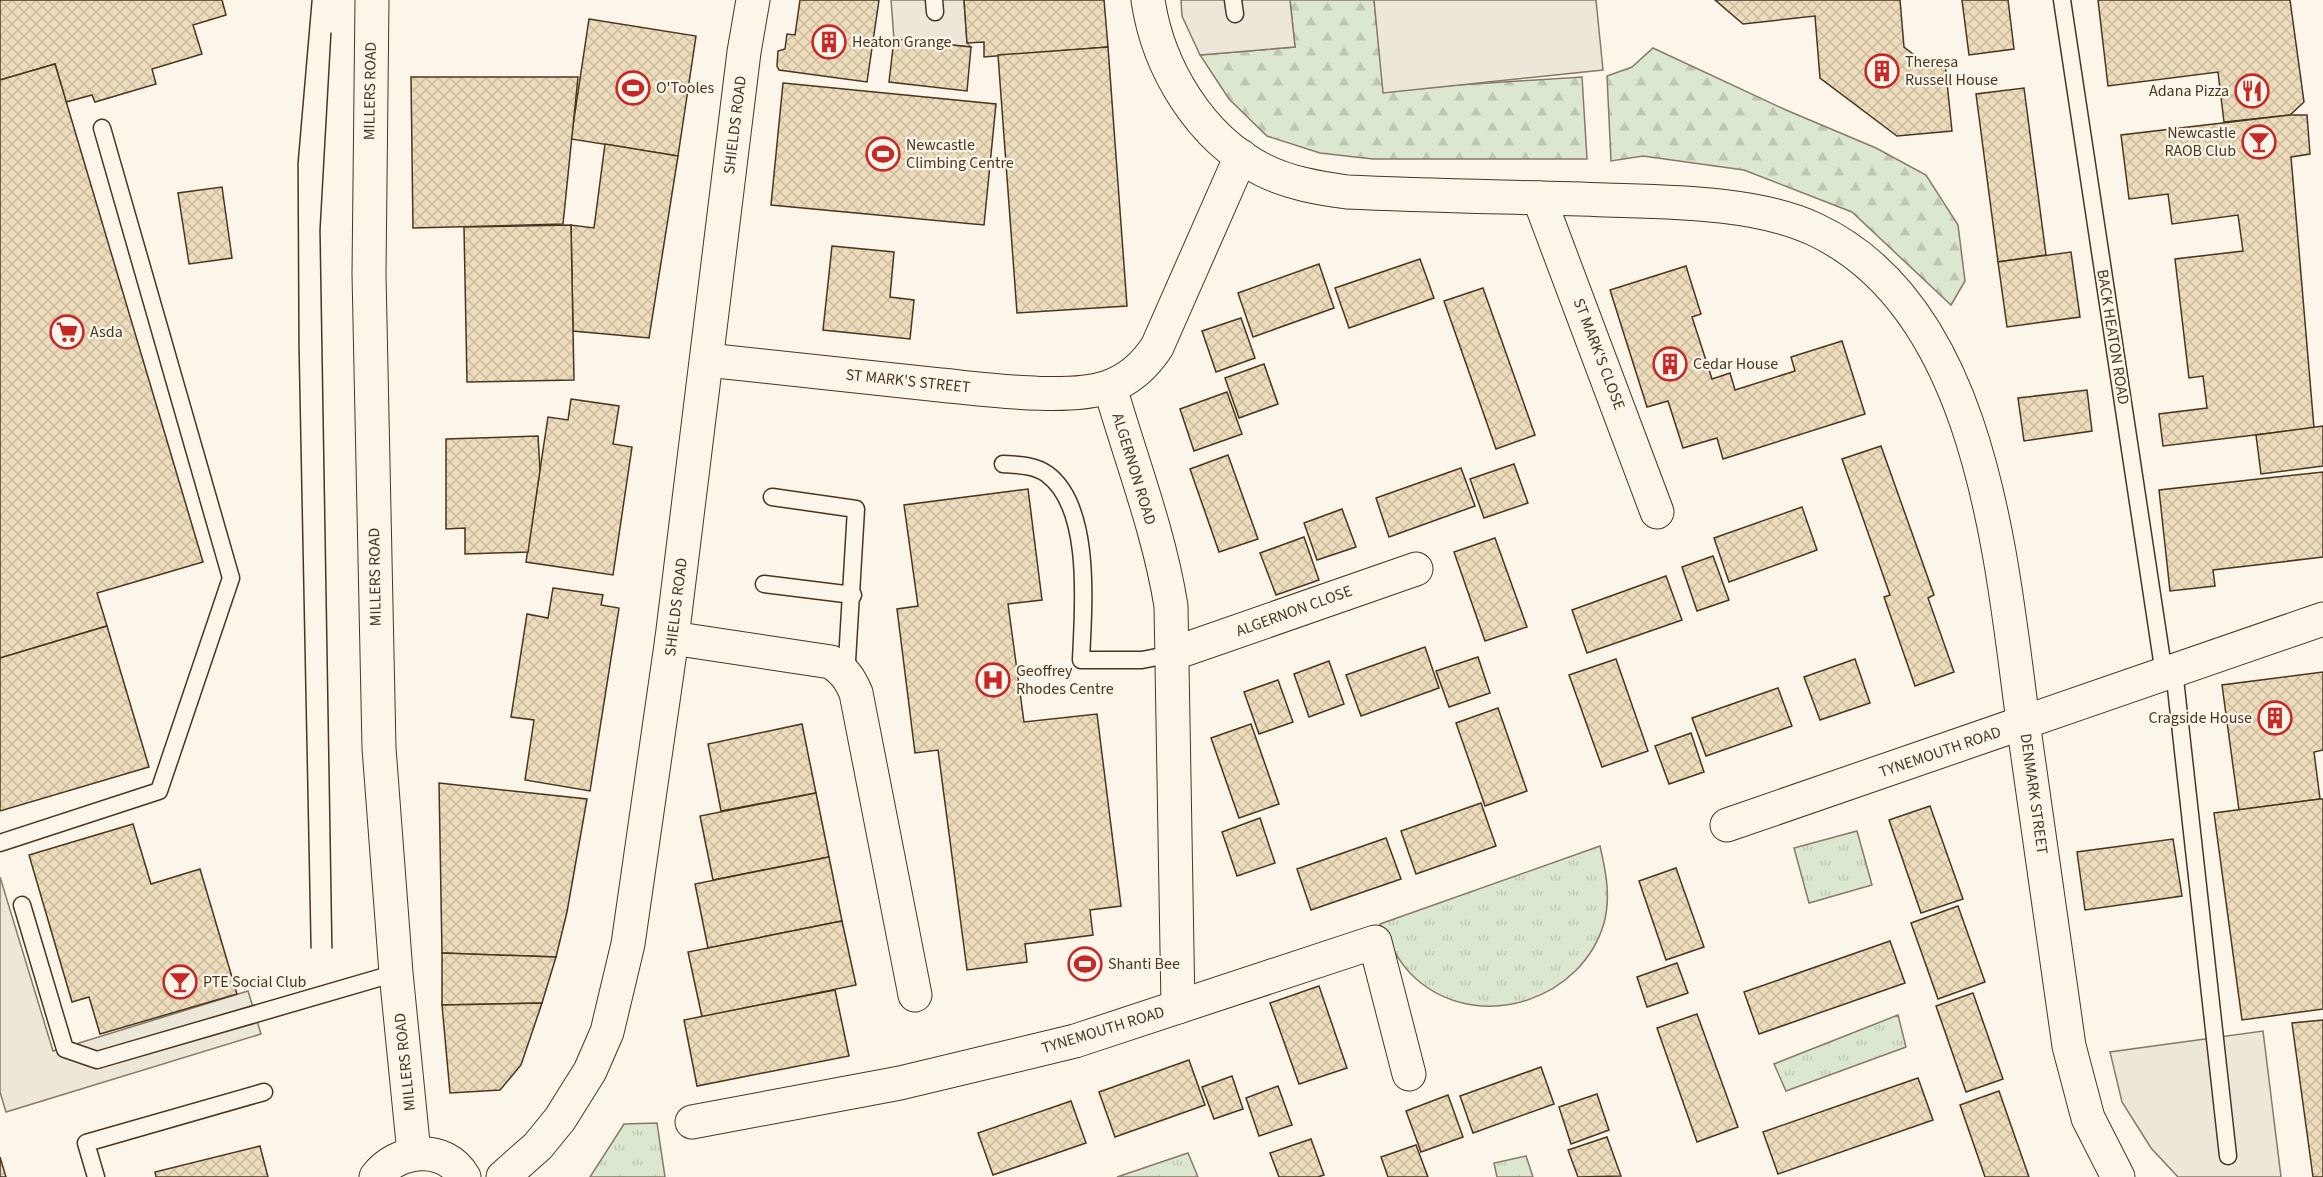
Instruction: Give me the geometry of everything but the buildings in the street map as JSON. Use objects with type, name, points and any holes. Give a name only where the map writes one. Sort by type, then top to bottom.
[{"type":"street","name":"MILLERS ROAD","points":[[372,0],[369,274],[379,748],[396,973],[414,1153]]},
{"type":"street","name":"SHIELDS ROAD","points":[[502,1177],[538,1146],[560,1119],[590,1071],[607,1032],[628,944],[672,638],[744,52],[753,0]]},
{"type":"street","points":[[1110,387],[1145,364],[1157,347],[1241,156],[1203,119],[1173,77],[1160,48],[1148,0]]},
{"type":"street","name":"DENMARK STREET","points":[[1241,156],[1283,178],[1315,187],[1347,192],[1658,201],[1734,208],[1776,216],[1814,229],[1845,247],[1876,272],[1905,301],[1930,339],[1962,406],[1976,453],[2001,559],[2069,1046],[2088,1118],[2118,1177]]},
{"type":"street","name":"ST MARK'S CLOSE","points":[[1539,198],[1657,512]]},
{"type":"street","name":"ST MARK'S STREET","points":[[707,360],[989,390],[1061,393],[1110,387]]},
{"type":"street","name":"ALGERNON ROAD","points":[[1110,387],[1166,575],[1171,606],[1178,1007]]},
{"type":"street","name":"ALGERNON CLOSE","points":[[1172,654],[1416,569]]},
{"type":"street","name":"TYNEMOUTH ROAD","points":[[1727,825],[2323,619]]},
{"type":"street","points":[[672,638],[831,662],[842,669],[851,681],[856,693],[915,995]]},
{"type":"street","name":"TYNEMOUTH ROAD","points":[[693,1122],[900,1083],[1075,1041],[1375,942],[1409,1074]]},
{"type":"street","points":[[376,1177],[384,1167],[397,1158],[414,1153],[432,1154],[449,1161],[464,1177]]},
{"type":"lane","name":"BACK HEATON ROAD","points":[[2062,0],[2169,672],[2228,1156]]},
{"type":"lane","points":[[0,843],[159,791],[231,578],[102,128]]},
{"type":"lane","points":[[1003,464],[1031,466],[1047,474],[1059,485],[1068,501],[1075,521],[1082,557],[1084,586],[1081,660],[1142,660],[1172,654]]},
{"type":"lane","points":[[772,497],[856,509],[853,595],[847,660],[842,669]]},
{"type":"lane","points":[[764,584],[853,595]]},
{"type":"lane","points":[[22,905],[65,1049],[97,1060],[396,973]]},
{"type":"lane","points":[[96,1177],[86,1143],[264,1092]]},
{"type":"green space","points":[[1290,0],[1374,0],[1384,92],[1582,77],[1587,159],[1373,159],[1320,153],[1267,136],[1229,99],[1200,55],[1295,47]]},
{"type":"green space","points":[[1653,48],[1786,110],[1876,148],[1926,175],[1958,225],[1965,281],[1951,305],[1852,212],[1744,170],[1643,156],[1611,161],[1607,76],[1632,67]]},
{"type":"green space","points":[[1857,831],[1872,885],[1809,903],[1794,848]]},
{"type":"green space","points":[[1600,846],[1606,875],[1607,904],[1604,923],[1592,949],[1575,971],[1553,988],[1528,1000],[1501,1006],[1473,1005],[1446,998],[1421,983],[1408,971],[1380,924]]},
{"type":"green space","points":[[1898,1015],[1906,1047],[1786,1091],[1774,1064]]},
{"type":"green space","points":[[657,1123],[665,1177],[590,1177],[624,1124]]},
{"type":"green space","points":[[1188,1153],[1198,1177],[1117,1177]]},
{"type":"green space","points":[[1526,1156],[1533,1177],[1497,1177],[1494,1163]]},
{"type":"shaded area","points":[[891,0],[964,0],[967,43],[971,47],[894,39]]},
{"type":"shaded area","points":[[1181,0],[1290,0],[1295,47],[1200,55],[1182,16]]},
{"type":"shaded area","points":[[1374,0],[1596,0],[1603,70],[1383,93]]},
{"type":"shaded area","points":[[0,877],[53,1051],[248,991],[261,1034],[6,1112],[0,1092]]},
{"type":"shaded area","points":[[2263,1031],[2281,1177],[2178,1177],[2151,1148],[2122,1102],[2110,1052]]},
{"type":"tram line","points":[[311,948],[299,348],[298,163],[312,0]]},
{"type":"tram line","points":[[331,33],[320,230],[332,948]]},
{"type":"place","name":"Heaton Grange","points":[[829,42]]},
{"type":"place","name":"Theresa Russell House","points":[[1882,71]]},
{"type":"place","name":"O'Tooles","points":[[633,88]]},
{"type":"place","name":"Adana Pizza","points":[[2252,91]]},
{"type":"place","name":"Newcastle RAOB Club","points":[[2259,142]]},
{"type":"place","name":"Newcastle Climbing Centre","points":[[883,154]]},
{"type":"place","name":"Asda","points":[[67,332]]},
{"type":"place","name":"Cedar House","points":[[1670,364]]},
{"type":"place","name":"Geoffrey Rhodes Centre","points":[[993,680]]},
{"type":"place","name":"Cragside House","points":[[2275,718]]},
{"type":"place","name":"Shanti Bee","points":[[1085,964]]},
{"type":"place","name":"PTE Social Club","points":[[180,982]]}]
